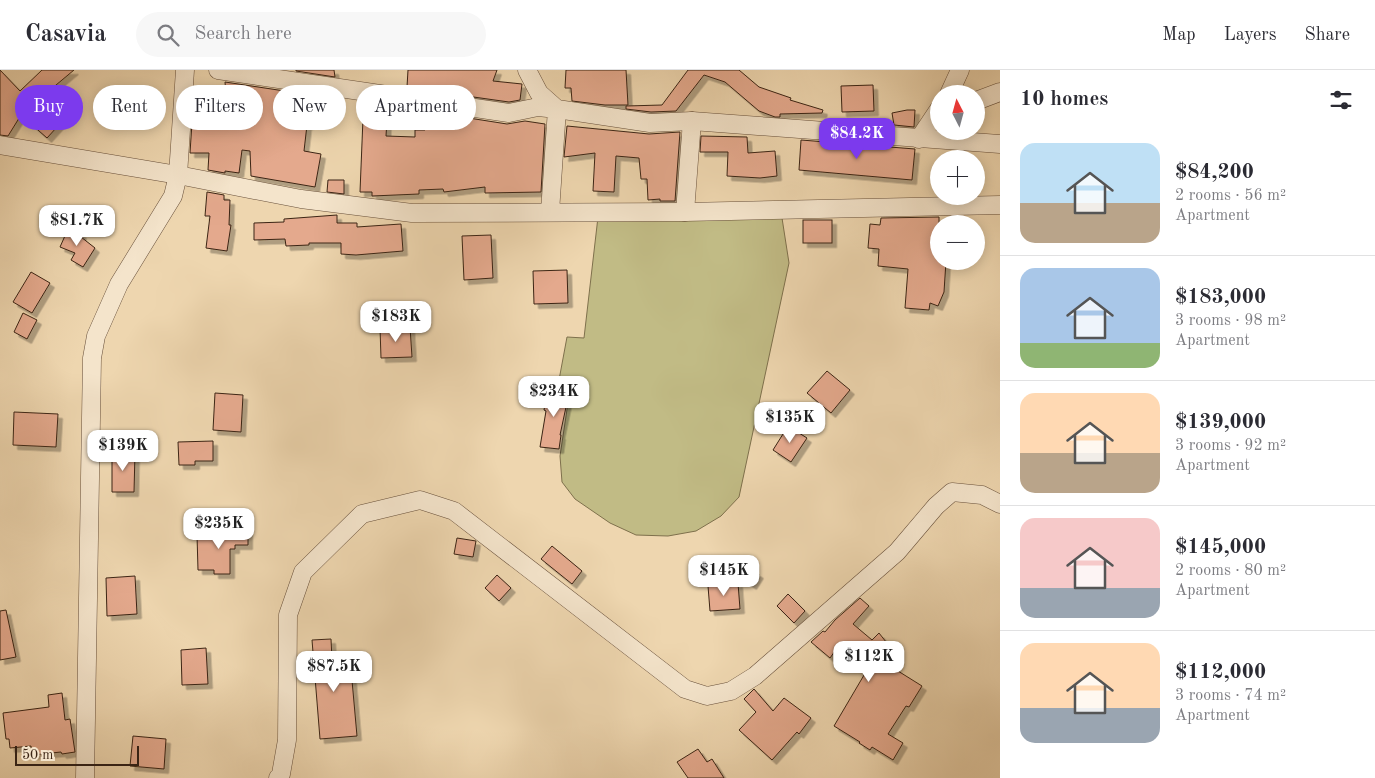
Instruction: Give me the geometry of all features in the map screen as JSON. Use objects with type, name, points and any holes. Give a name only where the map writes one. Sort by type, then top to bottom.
[{"type":"street","points":[[85,778],[92,358],[96,336],[119,284],[173,196],[178,175],[185,70]]},
{"type":"street","points":[[218,70],[509,113],[538,107],[650,123],[692,122],[1000,144]]},
{"type":"street","points":[[527,70],[539,93],[557,109]]},
{"type":"street","points":[[953,85],[960,70]]},
{"type":"street","points":[[985,98],[1000,92]]},
{"type":"street","points":[[985,102],[1000,103]]},
{"type":"street","points":[[550,212],[557,109]]},
{"type":"street","points":[[685,212],[692,122]]},
{"type":"street","points":[[919,139],[930,122]]},
{"type":"street","points":[[919,139],[930,132]]},
{"type":"street","points":[[0,145],[178,175],[301,199],[412,213],[685,212],[1000,205]]},
{"type":"street","points":[[278,778],[281,774],[287,740],[288,615],[303,572],[362,514],[420,500],[454,511],[686,689],[706,696],[731,692],[755,676],[897,552],[936,506],[952,492],[982,495],[1000,504]]},
{"type":"shaded area","points":[[598,217],[782,218],[789,263],[739,497],[721,516],[696,531],[668,536],[636,535],[610,523],[575,499],[562,482],[560,456],[571,383],[559,380],[567,337],[584,338]]},
{"type":"building","points":[[0,70],[15,86],[15,125],[8,136],[0,135]]},
{"type":"building","points":[[42,70],[74,70],[56,85],[26,85]]},
{"type":"building","points":[[334,70],[335,77],[296,71]]},
{"type":"building","points":[[408,70],[497,70],[493,81],[522,84],[520,100],[509,102],[476,97],[476,85],[407,85]]},
{"type":"building","points":[[566,70],[626,70],[628,105],[605,105],[572,101],[571,88],[565,88]]},
{"type":"building","points":[[688,70],[739,70],[759,87],[791,98],[790,100],[823,110],[822,113],[780,114],[780,117],[775,117],[759,111],[725,82],[704,75],[676,111],[651,112],[626,109],[626,106],[662,105]]},
{"type":"building","points":[[225,82],[245,85],[225,85]]},
{"type":"building","points":[[873,85],[874,111],[842,112],[841,86]]},
{"type":"building","points":[[263,88],[273,89],[273,130],[306,130],[304,151],[321,154],[315,187],[251,176],[250,151],[242,150],[239,173],[208,170],[209,153],[190,153],[192,130],[263,130]]},
{"type":"building","points":[[915,110],[914,127],[894,125],[892,113]]},
{"type":"building","points":[[476,119],[507,124],[525,121],[545,124],[541,192],[485,193],[485,187],[444,192],[443,189],[419,190],[419,194],[372,196],[372,192],[360,192],[363,130],[386,130],[386,136],[415,137],[415,130],[476,130]]},
{"type":"building","points":[[567,126],[649,134],[680,132],[675,201],[648,200],[647,179],[641,179],[639,158],[616,156],[614,192],[593,191],[595,153],[564,157]]},
{"type":"building","points":[[38,130],[54,130],[47,138]]},
{"type":"building","points":[[701,136],[747,137],[748,153],[775,151],[777,176],[760,178],[727,176],[728,152],[700,152]]},
{"type":"building","points":[[801,140],[915,149],[912,180],[799,170]]},
{"type":"building","points":[[328,180],[344,180],[344,194],[327,192]]},
{"type":"building","points":[[207,192],[224,195],[224,200],[230,200],[229,225],[231,225],[227,251],[206,248],[210,216],[205,216]]},
{"type":"building","points":[[337,215],[337,223],[357,223],[357,227],[401,224],[403,251],[356,255],[341,254],[341,243],[309,243],[309,245],[286,246],[285,239],[254,240],[254,223],[284,222],[284,219]]},
{"type":"building","points":[[930,217],[930,270],[945,270],[944,292],[938,306],[930,303],[929,310],[905,308],[908,269],[878,266],[879,249],[868,248],[870,224],[880,225],[881,218]]},
{"type":"building","points":[[803,220],[832,220],[832,243],[803,243]]},
{"type":"building","points":[[68,229],[82,234],[81,237],[95,248],[83,267],[71,260],[75,253],[60,247]]},
{"type":"building","points":[[491,235],[493,278],[464,280],[462,236]]},
{"type":"building","points":[[567,270],[568,303],[534,304],[533,271]]},
{"type":"building","points":[[31,272],[50,283],[32,313],[13,302]]},
{"type":"building","points":[[23,313],[37,320],[27,339],[14,332]]},
{"type":"building","points":[[410,327],[412,357],[381,358],[380,328]]},
{"type":"building","points":[[827,371],[850,390],[831,413],[807,393]]},
{"type":"building","points":[[548,388],[569,393],[559,449],[540,447]]},
{"type":"building","points":[[215,393],[243,395],[241,432],[213,430]]},
{"type":"building","points":[[14,412],[58,414],[56,447],[13,445]]},
{"type":"building","points":[[788,426],[807,438],[791,462],[773,450]]},
{"type":"building","points":[[213,441],[213,461],[195,461],[195,465],[179,465],[178,442]]},
{"type":"building","points":[[112,453],[135,453],[134,492],[112,492]]},
{"type":"building","points":[[248,528],[248,545],[235,545],[235,549],[230,549],[230,574],[214,574],[214,570],[198,570],[197,535],[225,534],[225,530]]},
{"type":"building","points":[[457,538],[476,541],[473,557],[454,554]]},
{"type":"building","points":[[552,546],[582,571],[572,584],[541,559]]},
{"type":"building","points":[[747,567],[759,574],[752,585],[741,578]]},
{"type":"building","points":[[497,575],[511,588],[499,601],[485,588]]},
{"type":"building","points":[[135,576],[137,614],[107,616],[106,578]]},
{"type":"building","points":[[738,583],[740,609],[710,611],[708,586]]},
{"type":"building","points":[[788,594],[805,611],[794,623],[777,606]]},
{"type":"building","points":[[860,598],[869,606],[853,624],[872,640],[879,633],[890,647],[885,651],[888,654],[882,661],[922,686],[909,707],[906,706],[888,734],[903,743],[893,760],[872,747],[870,750],[834,726],[867,670],[854,662],[851,665],[835,651],[830,658],[811,642],[823,631],[825,632],[835,620]]},
{"type":"building","points":[[6,610],[16,657],[0,660],[0,611]]},
{"type":"building","points":[[331,639],[332,660],[350,658],[357,736],[320,739],[312,640]]},
{"type":"building","points":[[206,648],[208,684],[182,685],[181,650]]},
{"type":"building","points":[[754,689],[773,711],[784,698],[811,718],[799,734],[797,732],[772,760],[739,730],[756,712],[744,699]]},
{"type":"building","points":[[62,693],[65,720],[70,719],[75,752],[32,755],[31,746],[10,748],[9,739],[6,739],[3,713],[49,707],[48,695]]},
{"type":"building","points":[[133,736],[166,739],[164,769],[130,766]]},
{"type":"building","points":[[698,749],[707,762],[712,759],[724,778],[688,778],[677,762]]}]
